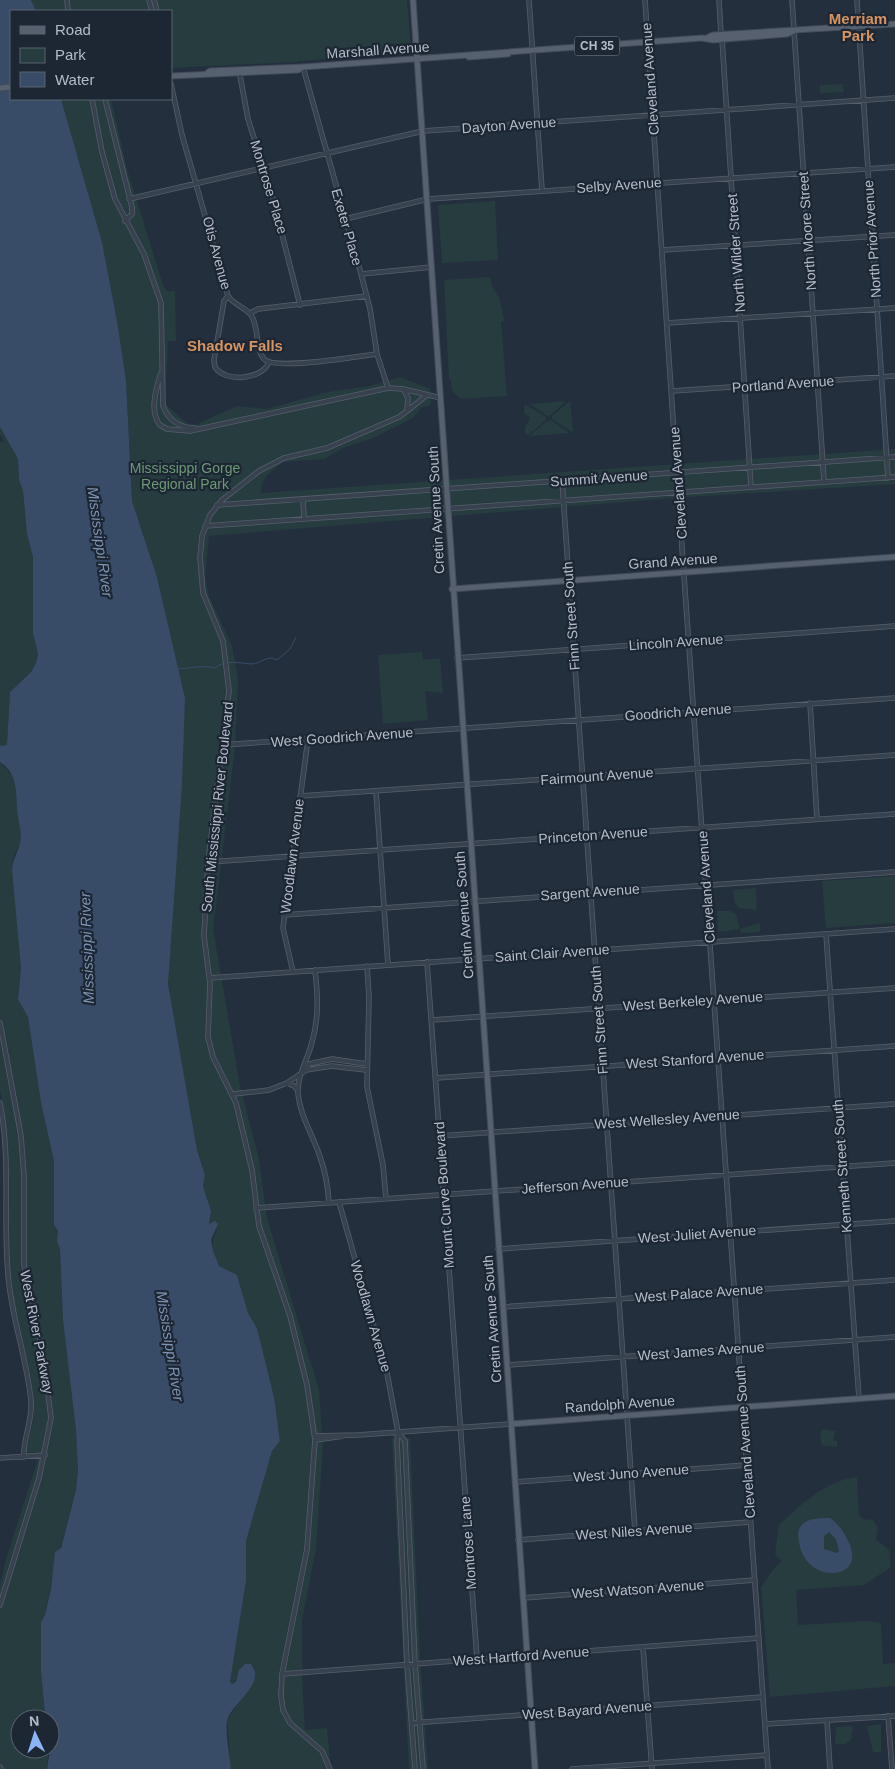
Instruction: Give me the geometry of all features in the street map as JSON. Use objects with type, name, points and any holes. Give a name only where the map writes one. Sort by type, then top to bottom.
[{"type":"main road","name":"Cretin Avenue South","points":[[413,0],[534,1769]]},
{"type":"main road","name":"Marshall Avenue","points":[[172,76],[206,74],[210,71],[239,72],[649,43],[786,30],[895,24]]},
{"type":"main road","name":"Grand Avenue","points":[[452,589],[895,557]]},
{"type":"main road","name":"Randolph Avenue","points":[[511,1424],[627,1414],[895,1396]]},
{"type":"street","points":[[529,0],[542,190]]},
{"type":"street","name":"Cleveland Avenue","points":[[645,0],[722,1115]]},
{"type":"street","name":"North Wilder Street","points":[[719,0],[751,487]]},
{"type":"street","name":"North Moore Street","points":[[792,0],[824,482]]},
{"type":"street","name":"North Prior Avenue","points":[[857,0],[888,478]]},
{"type":"street","name":"Exeter Place","points":[[303,67],[367,296],[377,354],[388,388]]},
{"type":"street","name":"Montrose Place","points":[[239,72],[248,119],[264,168],[300,305]]},
{"type":"street","name":"Otis Avenue","points":[[172,89],[182,135],[228,296],[232,301],[250,313]]},
{"type":"street","name":"Dayton Avenue","points":[[129,199],[423,131],[895,98]]},
{"type":"street","points":[[92,100],[108,176],[125,221],[144,254],[161,303],[162,400],[166,413],[179,425],[187,428],[200,428]]},
{"type":"street","points":[[105,100],[132,212],[125,221]]},
{"type":"street","name":"Selby Avenue","points":[[344,219],[428,199],[895,167]]},
{"type":"street","points":[[662,250],[895,234]]},
{"type":"street","points":[[361,274],[432,267]]},
{"type":"street","points":[[228,296],[224,301],[214,360],[215,368],[224,376],[254,377],[266,370],[269,362]]},
{"type":"street","points":[[367,296],[258,309],[250,313],[256,326],[261,353],[269,362],[298,363],[377,354]]},
{"type":"street","points":[[667,323],[895,308]]},
{"type":"street","points":[[161,373],[154,410],[156,421],[160,425],[172,430],[190,431],[388,388],[403,389],[441,398]]},
{"type":"street","name":"Portland Avenue","points":[[672,391],[895,376]]},
{"type":"street","points":[[403,389],[408,398],[407,411]]},
{"type":"street","points":[[217,506],[269,465],[284,458],[327,448],[399,417],[427,395]]},
{"type":"street","name":"Summit Avenue","points":[[217,506],[895,457]]},
{"type":"street","name":"Summit Avenue","points":[[205,526],[895,477]]},
{"type":"street","name":"Finn Street South","points":[[562,480],[635,1531]]},
{"type":"street","points":[[303,500],[304,518]]},
{"type":"street","name":"South Mississippi River Boulevard","points":[[217,506],[205,526],[202,536],[200,574],[208,608],[218,629],[225,652],[229,691],[208,862],[204,936],[209,978],[208,1037],[213,1057],[233,1094],[252,1170],[259,1226],[300,1351],[315,1438],[307,1549],[282,1674],[281,1701],[287,1719],[300,1735],[322,1751],[330,1769]]},
{"type":"street","name":"Lincoln Avenue","points":[[457,658],[895,626]]},
{"type":"street","name":"Goodrich Avenue","points":[[462,728],[895,698]]},
{"type":"street","points":[[810,703],[817,819]]},
{"type":"street","name":"West Goodrich Avenue","points":[[222,745],[462,728]]},
{"type":"street","name":"Woodlawn Avenue","points":[[293,972],[284,936],[284,915],[308,739]]},
{"type":"street","name":"Fairmount Avenue","points":[[300,796],[895,755]]},
{"type":"street","points":[[376,791],[388,964]]},
{"type":"street","name":"Princeton Avenue","points":[[208,862],[895,814]]},
{"type":"street","name":"Sargent Avenue","points":[[284,915],[895,872]]},
{"type":"street","name":"Saint Clair Avenue","points":[[209,978],[710,941],[895,930]]},
{"type":"street","name":"Kenneth Street South","points":[[826,934],[858,1398]]},
{"type":"street","name":"Mount Curve Boulevard","points":[[427,962],[460,1427]]},
{"type":"street","points":[[367,966],[369,997],[366,1070],[369,1102],[383,1165],[386,1198]]},
{"type":"street","points":[[316,970],[317,1022],[307,1059],[301,1073],[298,1091],[303,1116],[324,1168],[329,1203]]},
{"type":"street","name":"West Berkeley Avenue","points":[[432,1020],[714,999],[895,988]]},
{"type":"street","name":"West River Parkway","points":[[0,1023],[21,1136],[24,1177],[24,1265],[42,1353],[51,1424],[45,1455],[0,1605]]},
{"type":"street","name":"West Stanford Avenue","points":[[436,1078],[895,1046]]},
{"type":"street","points":[[306,1070],[309,1064],[324,1060],[339,1059],[367,1064]]},
{"type":"street","points":[[233,1094],[268,1090],[286,1083],[306,1070],[332,1066],[366,1070]]},
{"type":"street","points":[[286,1083],[294,1086],[298,1091]]},
{"type":"street","points":[[0,1103],[4,1135],[5,1274],[31,1399],[30,1425],[24,1457]]},
{"type":"street","name":"West Wellesley Avenue","points":[[440,1136],[895,1104]]},
{"type":"street","name":"Cleveland Avenue South","points":[[722,1115],[768,1769]]},
{"type":"street","name":"Jefferson Avenue","points":[[256,1208],[895,1163]]},
{"type":"street","name":"Woodlawn Avenue","points":[[339,1202],[387,1373],[398,1432]]},
{"type":"street","name":"West Juliet Avenue","points":[[498,1249],[730,1231],[895,1221]]},
{"type":"street","points":[[0,1224],[6,1224]]},
{"type":"street","name":"West Palace Avenue","points":[[502,1307],[895,1280]]},
{"type":"street","name":"West James Avenue","points":[[506,1365],[895,1337]]},
{"type":"street","name":"Randolph Avenue","points":[[315,1438],[511,1424]]},
{"type":"street","name":"Montrose Lane","points":[[460,1427],[476,1659]]},
{"type":"street","points":[[398,1432],[405,1440],[414,1664],[423,1769]]},
{"type":"street","points":[[398,1432],[407,1664],[415,1769]]},
{"type":"street","points":[[0,1458],[45,1455]]},
{"type":"street","name":"West Juno Avenue","points":[[514,1482],[747,1465]]},
{"type":"street","points":[[401,1516],[409,1515]]},
{"type":"street","name":"West Niles Avenue","points":[[518,1540],[750,1522]]},
{"type":"street","name":"West Watson Avenue","points":[[522,1598],[755,1580]]},
{"type":"street","points":[[404,1583],[412,1583]]},
{"type":"street","name":"West Hartford Avenue","points":[[282,1674],[759,1638]]},
{"type":"street","points":[[644,1648],[652,1769]]},
{"type":"street","name":"West Bayard Avenue","points":[[412,1723],[763,1697]]},
{"type":"street","points":[[888,1716],[892,1769]]},
{"type":"street","points":[[765,1724],[895,1716]]},
{"type":"street","points":[[827,1720],[830,1769]]},
{"type":"street","points":[[572,1769],[767,1755]]},
{"type":"green space","points":[[31,0],[407,0],[411,51],[294,62],[172,68],[172,10],[36,10]]},
{"type":"green space","points":[[843,84],[844,92],[820,93],[820,85]]},
{"type":"green space","name":"Mississippi Gorge Regional Park","points":[[61,100],[111,100],[127,169],[163,285],[167,291],[175,291],[176,341],[168,341],[165,404],[187,423],[195,425],[237,406],[266,409],[328,392],[370,386],[400,377],[430,389],[431,405],[421,408],[413,418],[373,438],[343,448],[324,459],[283,462],[266,476],[261,486],[261,493],[895,449],[895,484],[673,498],[209,536],[205,578],[209,596],[232,646],[238,679],[235,748],[213,929],[240,1086],[259,1159],[267,1218],[319,1390],[323,1444],[316,1549],[302,1621],[302,1677],[305,1730],[327,1728],[331,1769],[231,1769],[227,1720],[243,1696],[255,1669],[251,1664],[245,1664],[236,1682],[232,1684],[230,1682],[246,1581],[246,1541],[272,1451],[280,1441],[274,1397],[257,1328],[248,1313],[237,1275],[220,1266],[214,1257],[213,1243],[217,1230],[212,1224],[209,1224],[211,1211],[203,1186],[205,1175],[197,1150],[168,984],[185,698],[157,577],[132,501],[126,380],[102,242]]},
{"type":"green space","points":[[495,201],[498,260],[442,263],[438,205]]},
{"type":"green space","points":[[490,277],[499,298],[504,319],[504,321],[501,321],[507,396],[461,399],[452,391],[451,380],[449,380],[444,280]]},
{"type":"green space","points":[[566,401],[551,415],[547,416],[530,404]]},
{"type":"green space","points":[[570,401],[572,432],[552,419],[552,416]]},
{"type":"green space","points":[[525,404],[546,417],[546,420],[528,435],[525,433],[525,427],[530,418],[524,413]]},
{"type":"green space","points":[[551,420],[570,433],[529,436],[547,421]]},
{"type":"green space","points":[[0,427],[18,459],[19,480],[23,491],[27,534],[33,557],[33,633],[38,654],[31,672],[10,692],[7,745],[0,746],[0,442],[5,442],[0,435]]},
{"type":"green space","points":[[422,652],[423,660],[440,658],[443,693],[425,691],[428,720],[383,724],[378,655]]},
{"type":"green space","points":[[0,762],[13,776],[18,793],[18,814],[21,823],[20,844],[14,855],[12,869],[20,938],[21,968],[18,995],[28,1017],[41,1103],[54,1161],[54,1225],[58,1231],[57,1241],[60,1249],[63,1320],[76,1431],[78,1471],[76,1490],[53,1575],[45,1615],[41,1622],[41,1671],[44,1709],[10,1709],[10,1759],[48,1759],[47,1769],[0,1769],[0,1585],[6,1559],[37,1462],[36,1452],[26,1452],[34,1411],[33,1395],[15,1308],[10,1273],[6,1136],[0,1090]]},
{"type":"green space","points":[[895,876],[895,923],[826,928],[822,881]]},
{"type":"green space","points":[[756,888],[757,910],[739,908],[735,903],[733,890]]},
{"type":"green space","points":[[717,911],[730,911],[736,914],[740,929],[721,932],[718,930]]},
{"type":"green space","points":[[760,923],[760,932],[740,933],[740,929]]},
{"type":"green space","points":[[823,1429],[835,1431],[833,1441],[837,1441],[837,1447],[822,1445],[820,1434]]},
{"type":"green space","points":[[410,1438],[420,1659],[428,1769],[409,1769],[392,1439]]},
{"type":"green space","points":[[857,1477],[859,1515],[863,1519],[873,1520],[878,1528],[876,1539],[889,1550],[891,1567],[864,1585],[796,1590],[798,1625],[866,1621],[881,1623],[883,1664],[895,1663],[895,1686],[770,1697],[761,1587],[773,1570],[782,1562],[775,1554],[779,1525],[796,1509],[825,1488],[846,1479]]},
{"type":"green space","points":[[881,1724],[881,1752],[873,1752],[867,1726]]},
{"type":"green space","points":[[853,1726],[851,1740],[845,1744],[835,1744],[836,1727]]},
{"type":"water","name":"Mississippi River","points":[[0,0],[31,0],[36,10],[10,10],[10,100],[61,100],[102,242],[126,380],[132,501],[157,577],[185,698],[182,784],[168,984],[197,1150],[205,1175],[203,1186],[211,1211],[209,1224],[215,1221],[218,1224],[211,1240],[213,1251],[219,1266],[237,1275],[248,1313],[257,1328],[274,1397],[280,1441],[272,1451],[246,1541],[246,1581],[230,1682],[232,1684],[236,1682],[239,1670],[245,1664],[251,1664],[255,1671],[255,1679],[227,1721],[231,1769],[47,1769],[49,1759],[60,1759],[60,1709],[44,1709],[41,1671],[41,1622],[45,1615],[51,1589],[55,1552],[61,1548],[76,1490],[78,1471],[76,1431],[63,1320],[60,1249],[57,1241],[58,1231],[54,1225],[54,1161],[41,1103],[28,1017],[18,999],[21,968],[12,869],[20,843],[21,832],[14,780],[11,773],[0,762],[0,746],[7,745],[10,692],[31,672],[38,654],[33,633],[33,557],[27,534],[23,491],[19,480],[18,459],[0,427]]},
{"type":"water","points":[[830,1518],[846,1537],[852,1554],[851,1562],[847,1568],[831,1573],[818,1570],[807,1561],[800,1548],[798,1537],[801,1526],[806,1521]],"holes":[[[829,1532],[836,1539],[839,1551],[837,1553],[824,1549],[824,1536]]]},
{"type":"waterway","points":[[178,669],[215,668],[223,663],[237,662],[255,664],[270,658],[277,660],[290,649],[296,637]]},
{"type":"district","name":"Merriam Park","points":[[858,28]]},
{"type":"district","name":"Shadow Falls","points":[[235,346]]}]
